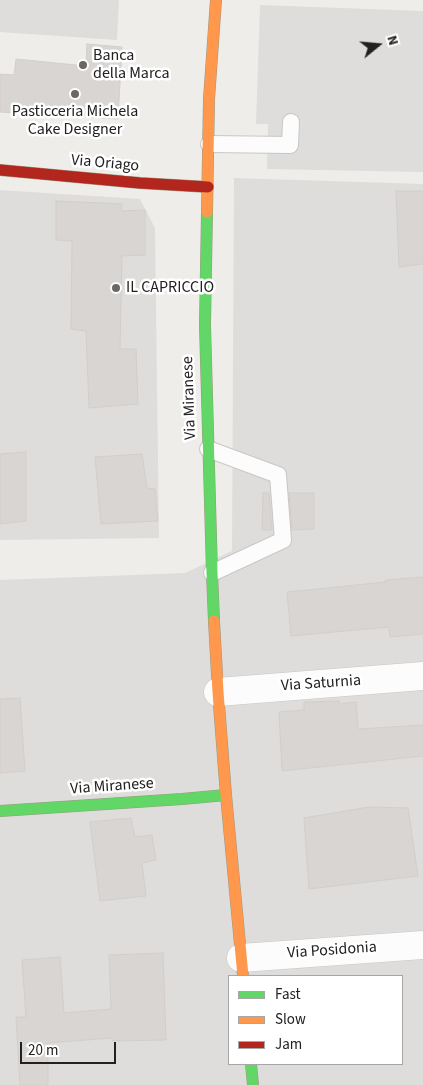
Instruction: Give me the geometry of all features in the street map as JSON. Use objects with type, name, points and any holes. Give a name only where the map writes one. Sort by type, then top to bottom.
[{"type":"street","name":"Via Miranese","points":[[216,0],[209,99],[205,325],[208,449],[218,692],[242,967]]},
{"type":"street","name":"Via Oriago","points":[[0,170],[140,183],[208,187]]},
{"type":"street","name":"Via Saturnia","points":[[218,692],[423,676]]},
{"type":"street","name":"Via Miranese","points":[[0,811],[226,795]]},
{"type":"street","name":"Via Posidonia","points":[[242,967],[423,945]]},
{"type":"street","points":[[251,1065],[253,1085]]},
{"type":"lane","points":[[209,144],[250,143],[290,145],[291,122]]},
{"type":"lane","points":[[208,449],[278,475],[283,540],[212,573]]},
{"type":"shaded area","points":[[0,0],[119,0],[117,40],[0,32]]},
{"type":"shaded area","points":[[260,5],[423,11],[423,172],[267,169],[268,124],[256,124]]},
{"type":"shaded area","points":[[234,178],[423,184],[423,1085],[0,1085],[0,580],[185,573],[232,551]]},
{"type":"shaded area","points":[[0,190],[140,199],[155,228],[159,538],[0,540]]},
{"type":"building","points":[[87,44],[122,47],[118,119],[0,112],[0,74],[14,75],[16,59],[86,66]]},
{"type":"building","points":[[396,191],[423,191],[423,264],[399,267]]},
{"type":"building","points":[[56,201],[122,204],[122,211],[145,210],[145,255],[122,256],[120,349],[136,349],[138,404],[89,408],[86,331],[71,329],[72,241],[56,240]]},
{"type":"building","points":[[26,452],[26,521],[0,524],[0,454]]},
{"type":"building","points":[[142,454],[147,488],[155,489],[158,521],[101,524],[95,457]]},
{"type":"building","points":[[263,493],[269,493],[272,530],[262,530]]},
{"type":"building","points":[[289,493],[314,493],[314,529],[292,530]]},
{"type":"building","points":[[423,577],[423,634],[390,637],[389,627],[291,636],[287,592]]},
{"type":"building","points":[[20,698],[25,771],[0,773],[0,699]]},
{"type":"building","points":[[339,701],[340,704],[356,702],[358,729],[423,725],[423,756],[282,771],[279,712],[304,710],[304,702]]},
{"type":"building","points":[[369,807],[408,808],[418,876],[309,889],[304,818]]},
{"type":"building","points":[[131,818],[135,837],[152,835],[156,860],[142,863],[146,896],[100,901],[90,822]]},
{"type":"building","points":[[163,953],[166,1040],[112,1041],[112,1038],[48,1043],[48,1085],[20,1085],[16,1017],[26,1017],[22,960],[60,957],[64,1013],[111,1009],[109,955]]},
{"type":"traffic: fast","points":[[207,212],[205,325],[214,621]]},
{"type":"traffic: fast","points":[[0,811],[226,795]]},
{"type":"traffic: fast","points":[[251,1065],[253,1085]]},
{"type":"traffic: slow","points":[[207,212],[209,99],[216,0]]},
{"type":"traffic: slow","points":[[214,621],[226,795],[243,975]]},
{"type":"traffic: jam","points":[[0,170],[140,183],[208,187]]},
{"type":"place","name":"Banca della Marca","points":[[83,65]]},
{"type":"place","name":"Pasticceria Michela Cake Designer","points":[[75,94]]},
{"type":"place","name":"IL CAPRICCIO","points":[[116,288]]}]
